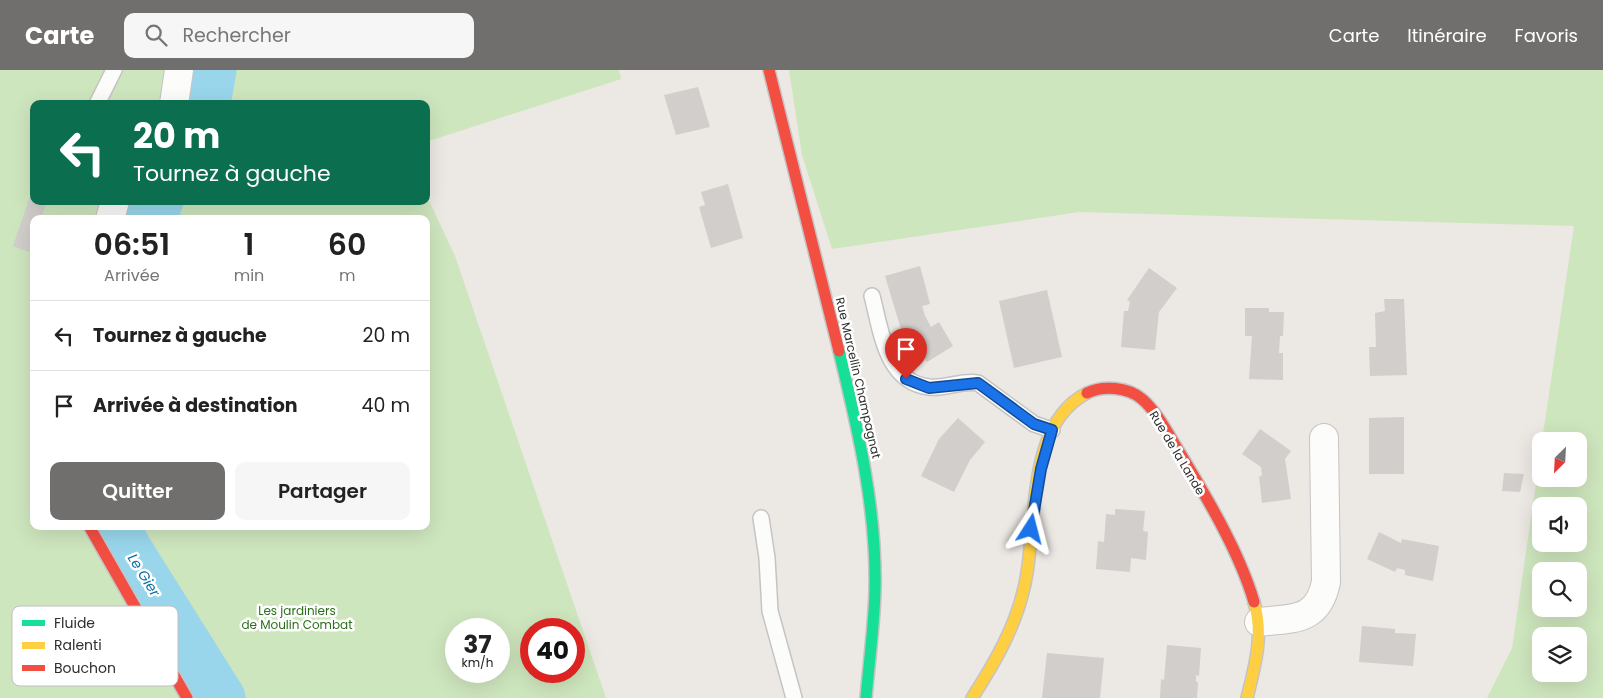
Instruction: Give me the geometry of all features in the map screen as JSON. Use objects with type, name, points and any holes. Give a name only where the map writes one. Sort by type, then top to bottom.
[{"type":"street","points":[[175,100],[179,70]]},
{"type":"street","name":"Rue Marcellin Champagnat","points":[[768,70],[857,425],[870,501],[875,591],[866,698]]},
{"type":"street","name":"Rue de la Lande","points":[[972,698],[1018,609],[1025,585],[1038,486],[1052,430],[1064,408],[1076,397],[1093,390],[1109,388],[1127,392],[1142,399],[1153,410],[1197,484],[1251,590],[1259,622],[1258,646],[1247,698]]},
{"type":"street","points":[[1259,622],[1303,616],[1316,608],[1323,597],[1326,582],[1324,438]]},
{"type":"street","points":[[91,530],[135,606]]},
{"type":"street","points":[[178,682],[187,698]]},
{"type":"lane","points":[[99,100],[114,70]]},
{"type":"lane","points":[[872,296],[887,355],[906,379],[929,388],[978,383],[1034,424],[1052,430]]},
{"type":"lane","points":[[761,518],[767,558],[770,611],[794,698]]},
{"type":"green space","name":"Les jardiniers de Moulin Combat","points":[[0,70],[619,70],[621,79],[430,141],[430,100],[30,100],[30,205],[430,205],[430,203],[455,256],[579,618],[520,618],[520,683],[585,683],[585,637],[606,698],[0,698]]},
{"type":"green space","points":[[789,70],[1603,70],[1603,698],[1487,698],[1512,648],[1532,511],[1532,552],[1587,552],[1587,497],[1534,497],[1535,488],[1588,488],[1588,432],[1543,432],[1574,226],[1079,212],[832,249],[802,155]]},
{"type":"building","points":[[698,87],[710,127],[676,135],[664,95]]},
{"type":"building","points":[[728,184],[743,238],[711,248],[699,207],[705,205],[701,192]]},
{"type":"building","points":[[30,197],[30,205],[46,205],[42,215],[30,215],[29,252],[13,246]]},
{"type":"building","points":[[920,266],[930,304],[922,306],[925,316],[931,327],[939,322],[953,346],[927,362],[912,338],[907,341],[900,326],[885,276]]},
{"type":"building","points":[[1149,268],[1177,288],[1159,312],[1155,350],[1121,347],[1124,311],[1128,311],[1130,302],[1127,300]]},
{"type":"building","points":[[1047,290],[1062,357],[1014,368],[999,301]]},
{"type":"building","points":[[1384,299],[1404,299],[1407,375],[1370,376],[1369,347],[1376,347],[1375,313],[1385,311]]},
{"type":"building","points":[[1245,308],[1269,308],[1269,312],[1284,312],[1283,336],[1280,336],[1279,353],[1283,353],[1283,380],[1249,379],[1252,336],[1245,336]]},
{"type":"building","points":[[1404,417],[1404,474],[1369,474],[1369,418]]},
{"type":"building","points":[[958,418],[985,442],[970,460],[954,492],[921,476],[939,439]]},
{"type":"building","points":[[1260,429],[1291,451],[1285,459],[1291,499],[1262,503],[1259,477],[1262,475],[1261,467],[1242,454]]},
{"type":"building","points":[[1504,473],[1524,474],[1520,492],[1502,491]]},
{"type":"building","points":[[1115,509],[1145,511],[1143,531],[1148,532],[1146,560],[1131,558],[1130,572],[1096,569],[1098,541],[1104,542],[1106,514],[1115,515]]},
{"type":"building","points":[[1379,532],[1401,543],[1402,539],[1439,546],[1433,581],[1405,575],[1405,570],[1397,568],[1395,572],[1367,559]]},
{"type":"building","points":[[1362,626],[1395,629],[1395,633],[1416,634],[1413,666],[1359,662]]},
{"type":"building","points":[[1167,645],[1201,648],[1199,676],[1196,675],[1196,682],[1198,682],[1197,698],[1160,698],[1161,679],[1164,680]]},
{"type":"building","points":[[1047,653],[1104,658],[1100,698],[1042,698]]},
{"type":"waterway","name":"Le Gier","points":[[207,100],[212,70]]},
{"type":"waterway","name":"Le Gier","points":[[151,215],[157,205]]},
{"type":"waterway","name":"Le Gier","points":[[119,530],[126,547],[163,606]]},
{"type":"waterway","name":"Le Gier","points":[[178,630],[221,698]]},
{"type":"traffic: fast","points":[[839,351],[865,470],[873,530],[875,591],[866,698]]},
{"type":"traffic: slow","points":[[972,698],[1003,645],[1020,603],[1028,564],[1037,481],[1043,454],[1052,429],[1067,408],[1087,393]]},
{"type":"traffic: slow","points":[[1247,698],[1258,639],[1257,615],[1254,602]]},
{"type":"traffic: jam","points":[[769,70],[839,351]]},
{"type":"traffic: jam","points":[[1087,393],[1093,390],[1115,388],[1136,395],[1152,409],[1219,521],[1239,562],[1254,602]]},
{"type":"traffic: jam","points":[[91,530],[135,606]]},
{"type":"traffic: jam","points":[[178,682],[187,698]]},
{"type":"route","points":[[906,379],[929,388],[971,382],[978,383],[1034,424],[1052,430],[1041,469],[1031,529]]}]
